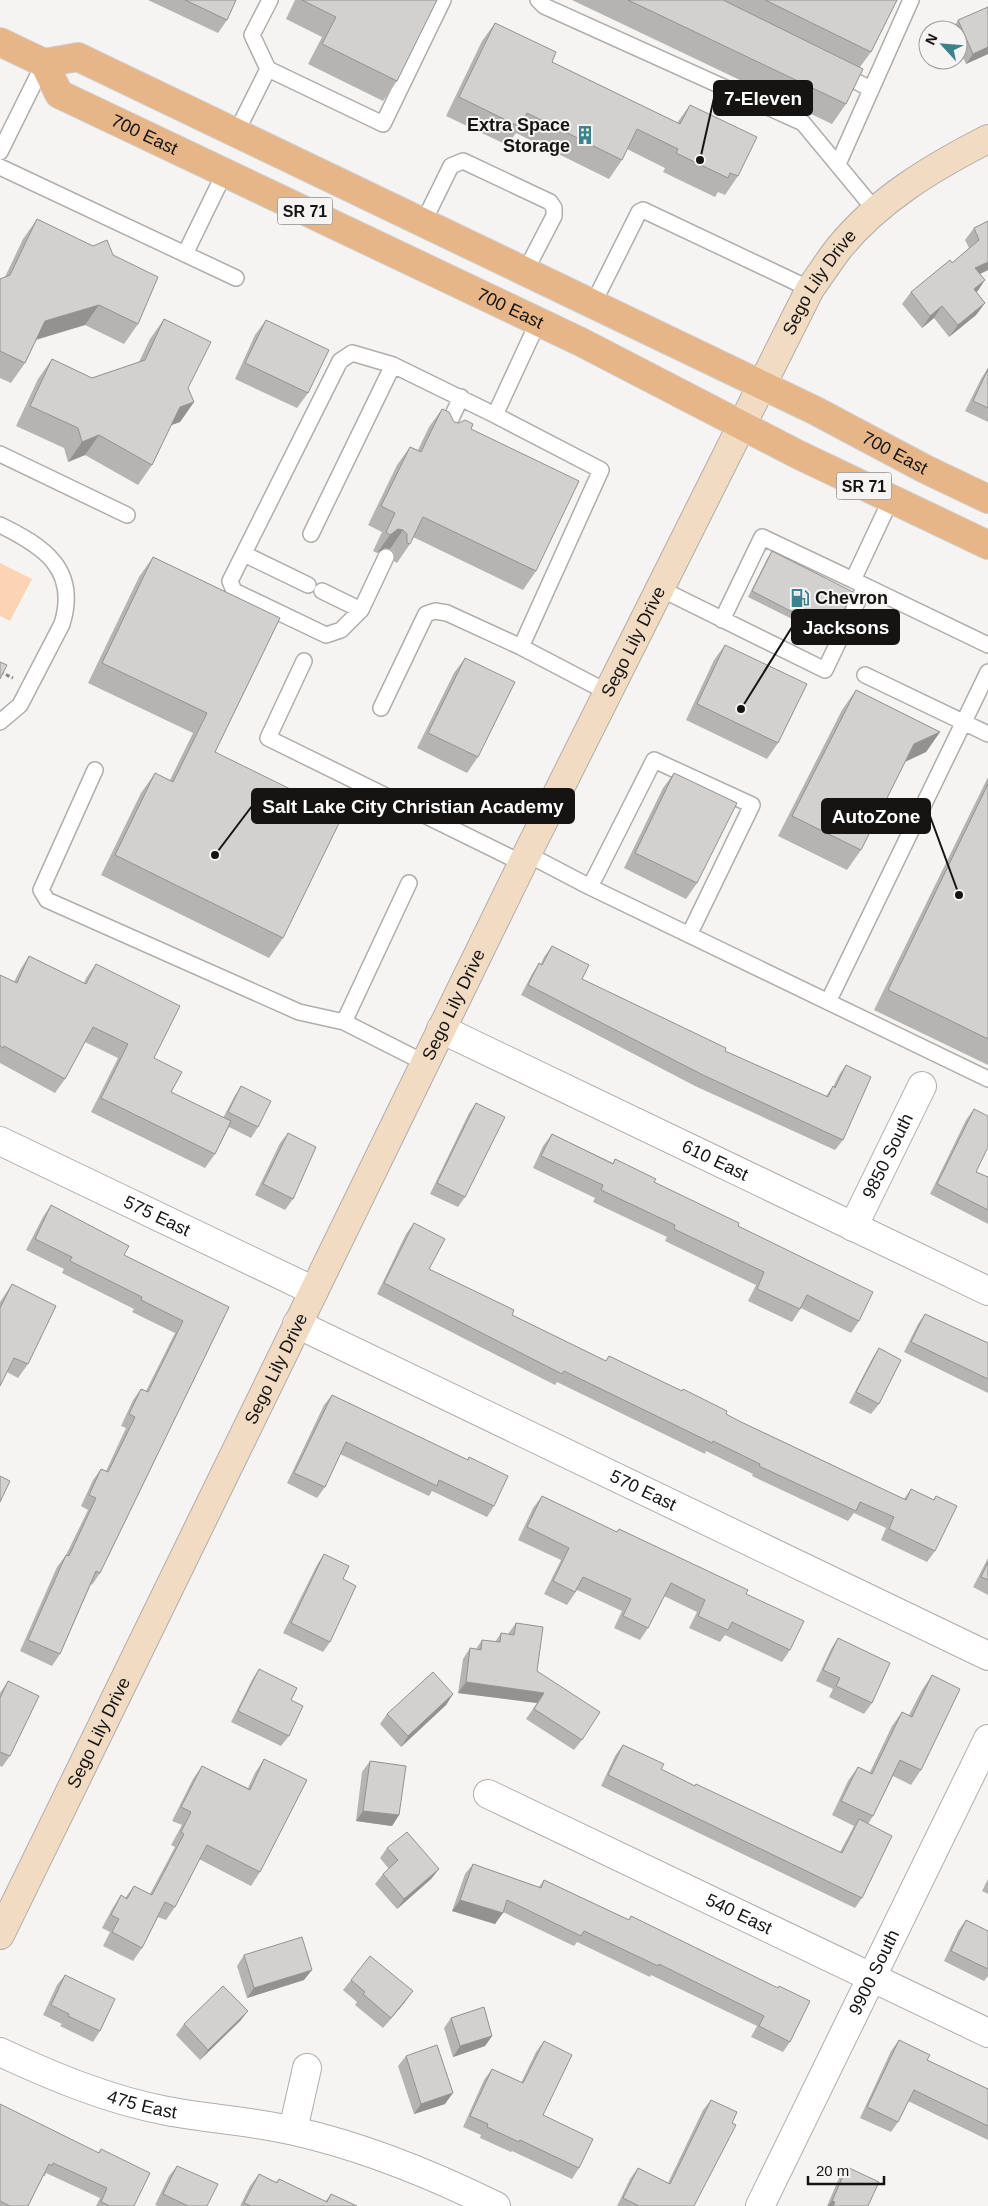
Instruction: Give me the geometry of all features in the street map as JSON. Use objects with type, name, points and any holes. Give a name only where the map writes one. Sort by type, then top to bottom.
[{"type":"main road","points":[[0,42],[44,63]]},
{"type":"main road","name":"700 East","points":[[988,499],[761,385],[78,57],[44,63],[59,94],[538,322],[741,425],[988,546]]},
{"type":"main road","name":"Sego Lily Drive","points":[[0,1935],[524,858],[658,588],[810,289],[839,248],[875,210],[914,180],[988,139]]},
{"type":"street","name":"610 East","points":[[441,1029],[988,1291]]},
{"type":"street","name":"9850 South","points":[[853,1227],[922,1086]]},
{"type":"street","name":"575 East","points":[[2,1147],[314,1291]]},
{"type":"street","name":"570 East","points":[[297,1324],[988,1656]]},
{"type":"street","name":"9900 South","points":[[760,2206],[988,1739]]},
{"type":"street","name":"540 East","points":[[488,1794],[988,2034]]},
{"type":"street","name":"475 East","points":[[0,2052],[101,2094],[166,2111],[293,2130],[349,2145],[402,2164],[496,2206]]},
{"type":"street","points":[[293,2130],[307,2068]]},
{"type":"lane","points":[[268,3],[252,35],[268,69],[382,124],[443,0]]},
{"type":"lane","points":[[538,0],[544,6],[803,123],[875,210]]},
{"type":"lane","points":[[838,164],[871,89],[905,2]]},
{"type":"lane","points":[[0,152],[44,63]]},
{"type":"lane","points":[[828,68],[871,89]]},
{"type":"lane","points":[[236,133],[268,69]]},
{"type":"lane","points":[[423,223],[451,166],[463,161],[550,202],[554,208],[554,216],[525,272]]},
{"type":"lane","points":[[0,167],[236,278]]},
{"type":"lane","points":[[185,254],[225,172]]},
{"type":"lane","points":[[593,304],[639,212],[643,210],[810,289]]},
{"type":"lane","points":[[494,414],[538,322]]},
{"type":"lane","points":[[386,557],[361,610],[341,630],[326,635],[234,591],[230,581],[340,362],[352,353],[393,365],[462,397],[601,470],[521,647]]},
{"type":"lane","points":[[311,534],[393,365]]},
{"type":"lane","points":[[445,432],[462,397]]},
{"type":"lane","points":[[0,454],[127,515]]},
{"type":"lane","points":[[658,588],[825,670],[891,499]]},
{"type":"lane","points":[[0,526],[44,550],[57,565],[64,579],[66,612],[62,624],[20,705],[0,722]]},
{"type":"lane","points":[[722,620],[762,537],[988,644]]},
{"type":"lane","points":[[244,554],[308,585]]},
{"type":"lane","points":[[322,591],[361,610]]},
{"type":"lane","points":[[381,708],[426,614],[435,611],[447,613],[521,647],[607,692]]},
{"type":"lane","points":[[304,661],[268,738],[590,887],[988,1079]]},
{"type":"lane","points":[[828,1002],[988,672]]},
{"type":"lane","points":[[865,675],[988,734]]},
{"type":"lane","points":[[590,887],[654,760],[752,805],[689,935]]},
{"type":"lane","points":[[95,770],[40,890],[47,900],[299,1012],[344,1022],[424,1063]]},
{"type":"lane","points":[[344,1022],[409,883]]},
{"type":"path","points":[[0,679],[1,673],[15,679]]},
{"type":"shaded area","points":[[0,563],[32,579],[10,621],[0,616]]},
{"type":"building","points":[[185,0],[236,0],[227,20]]},
{"type":"building","points":[[302,0],[437,0],[397,81],[322,44],[336,17]]},
{"type":"building","points":[[628,0],[723,0],[863,69],[846,104]]},
{"type":"building","points":[[765,0],[897,0],[871,52]]},
{"type":"building","points":[[988,7],[988,47],[973,54],[968,43],[968,20],[958,20]]},
{"type":"building","points":[[495,23],[556,52],[552,62],[680,124],[690,105],[757,137],[738,176],[730,173],[728,178],[676,153],[678,149],[637,129],[622,160],[527,113],[520,127],[459,97]]},
{"type":"building","points":[[37,219],[93,246],[107,240],[113,255],[158,277],[138,324],[99,305],[45,321],[25,363],[0,351],[0,279],[10,275]]},
{"type":"building","points":[[988,221],[988,262],[975,268],[985,280],[974,289],[985,303],[958,325],[942,306],[930,316],[911,292],[950,260],[952,263],[979,240],[974,228]]},
{"type":"building","points":[[164,319],[211,342],[188,388],[194,402],[180,407],[152,465],[99,435],[82,442],[78,428],[30,406],[52,359],[92,378],[145,360]]},
{"type":"building","points":[[266,320],[329,350],[308,393],[245,363]]},
{"type":"building","points":[[988,369],[988,408],[973,401]]},
{"type":"building","points":[[442,409],[449,412],[454,422],[459,423],[465,420],[473,424],[471,429],[579,481],[536,571],[423,517],[410,544],[407,543],[407,534],[403,530],[398,529],[390,535],[386,532],[395,513],[381,506],[410,447],[421,452]]},
{"type":"building","name":"Chevron","points":[[772,551],[853,592],[833,633],[752,591]]},
{"type":"building","points":[[153,557],[280,618],[215,752],[343,815],[283,938],[115,855],[155,773],[173,782],[207,713],[102,663]]},
{"type":"building","points":[[725,645],[807,684],[778,743],[697,704]]},
{"type":"building","points":[[465,658],[515,682],[478,757],[428,733]]},
{"type":"building","points":[[0,662],[7,665],[0,679]]},
{"type":"building","points":[[856,690],[940,732],[914,744],[861,850],[792,816]]},
{"type":"building","points":[[674,773],[737,803],[697,883],[635,853]]},
{"type":"building","points":[[988,784],[988,1039],[888,990]]},
{"type":"building","points":[[552,946],[589,965],[582,979],[726,1048],[725,1051],[828,1097],[833,1086],[835,1088],[846,1065],[871,1077],[843,1140],[703,1075],[528,985],[539,963],[542,965]]},
{"type":"building","points":[[29,956],[86,984],[96,964],[180,1006],[154,1058],[182,1072],[171,1092],[231,1121],[215,1154],[101,1098],[128,1044],[93,1027],[65,1079],[4,1046],[3,1048],[0,1046],[0,975],[17,983]]},
{"type":"building","points":[[241,1086],[271,1101],[258,1127],[228,1112]]},
{"type":"building","points":[[476,1103],[505,1117],[465,1197],[437,1183]]},
{"type":"building","points":[[974,1109],[988,1116],[988,1147],[976,1172],[988,1177],[988,1210],[937,1184]]},
{"type":"building","points":[[288,1133],[316,1147],[293,1199],[263,1184]]},
{"type":"building","points":[[552,1134],[613,1164],[615,1159],[656,1179],[654,1182],[739,1223],[738,1226],[873,1292],[859,1321],[807,1295],[800,1309],[757,1289],[764,1272],[674,1229],[675,1225],[601,1190],[603,1185],[541,1156]]},
{"type":"building","points":[[51,1205],[129,1246],[124,1255],[229,1307],[100,1573],[96,1571],[60,1654],[28,1640],[66,1555],[69,1556],[96,1498],[89,1495],[101,1469],[108,1472],[135,1417],[129,1414],[141,1389],[148,1392],[183,1321],[141,1300],[142,1297],[70,1261],[72,1257],[35,1239]]},
{"type":"building","points":[[414,1223],[445,1239],[429,1269],[514,1310],[512,1315],[606,1361],[609,1356],[682,1391],[683,1389],[727,1411],[726,1414],[739,1421],[906,1500],[911,1489],[934,1500],[936,1496],[957,1506],[935,1551],[889,1529],[894,1517],[860,1502],[856,1511],[564,1371],[562,1374],[384,1283]]},
{"type":"building","points":[[12,1284],[56,1306],[28,1364],[14,1358],[0,1386],[0,1308]]},
{"type":"building","points":[[925,1314],[988,1343],[988,1379],[911,1342]]},
{"type":"building","points":[[879,1348],[901,1360],[879,1404],[856,1392]]},
{"type":"building","points":[[332,1395],[468,1460],[469,1457],[508,1476],[494,1506],[439,1480],[437,1486],[346,1442],[325,1487],[294,1473]]},
{"type":"building","points":[[0,1476],[10,1481],[0,1502]]},
{"type":"building","points":[[542,1496],[617,1532],[619,1529],[748,1590],[746,1594],[804,1621],[790,1650],[732,1622],[728,1630],[698,1616],[705,1600],[671,1583],[648,1628],[623,1616],[631,1599],[583,1577],[575,1592],[553,1581],[569,1548],[527,1527]]},
{"type":"building","points":[[324,1554],[349,1566],[343,1579],[356,1586],[330,1642],[291,1623]]},
{"type":"building","points":[[988,1562],[988,1580],[981,1577]]},
{"type":"building","points":[[516,1623],[543,1627],[537,1671],[600,1712],[582,1740],[534,1709],[544,1693],[466,1682],[470,1648],[481,1650],[482,1640],[500,1642],[501,1633],[514,1635]]},
{"type":"building","points":[[838,1638],[890,1663],[872,1703],[836,1686],[840,1678],[823,1670]]},
{"type":"building","points":[[259,1669],[297,1688],[291,1700],[303,1706],[289,1736],[238,1711]]},
{"type":"building","points":[[433,1672],[453,1694],[408,1736],[387,1714]]},
{"type":"building","points":[[932,1675],[960,1689],[921,1770],[900,1760],[873,1816],[841,1801],[858,1767],[872,1774],[902,1712],[912,1717]]},
{"type":"building","points":[[8,1681],[39,1696],[10,1756],[0,1752],[0,1698]]},
{"type":"building","points":[[623,1745],[664,1764],[661,1769],[695,1786],[696,1784],[842,1853],[859,1819],[892,1836],[862,1898],[608,1775]]},
{"type":"building","points":[[264,1759],[307,1780],[260,1872],[207,1845],[175,1907],[165,1902],[142,1948],[112,1932],[119,1919],[111,1915],[121,1895],[127,1899],[134,1886],[152,1895],[184,1834],[181,1832],[191,1812],[181,1807],[202,1766],[250,1790]]},
{"type":"building","points":[[370,1761],[406,1766],[399,1815],[363,1811]]},
{"type":"building","points":[[407,1832],[439,1869],[404,1899],[383,1874],[398,1860],[387,1848]]},
{"type":"building","points":[[473,1864],[541,1888],[544,1880],[629,1920],[631,1916],[778,1988],[779,1986],[810,2001],[790,2042],[759,2026],[764,2016],[659,1964],[658,1966],[584,1931],[581,1936],[507,1900],[503,1913],[460,1900]]},
{"type":"building","points":[[966,1920],[988,1931],[988,1969],[951,1951]]},
{"type":"building","points":[[302,1937],[312,1970],[254,1988],[244,1955]]},
{"type":"building","points":[[370,1956],[413,1991],[391,2018],[363,1994],[365,1992],[351,1980]]},
{"type":"building","points":[[65,1975],[115,1999],[100,2031],[68,2016],[69,2014],[51,2005]]},
{"type":"building","points":[[223,1986],[248,2011],[208,2050],[184,2024]]},
{"type":"building","points":[[484,2007],[492,2036],[460,2046],[451,2018]]},
{"type":"building","points":[[899,2040],[930,2055],[927,2060],[988,2089],[988,2126],[914,2090],[898,2122],[867,2107]]},
{"type":"building","points":[[544,2041],[572,2055],[543,2115],[593,2139],[579,2168],[520,2140],[519,2142],[487,2127],[488,2124],[470,2116],[492,2069],[523,2083]]},
{"type":"building","points":[[437,2045],[453,2093],[421,2104],[406,2056]]},
{"type":"building","points":[[711,2100],[737,2112],[732,2123],[736,2125],[694,2206],[639,2206],[623,2198],[638,2168],[670,2184]]},
{"type":"building","points":[[0,2104],[99,2153],[101,2149],[150,2173],[134,2206],[110,2206],[101,2202],[107,2188],[53,2163],[52,2166],[49,2164],[28,2206],[10,2206],[0,2201]]},
{"type":"building","points":[[177,2166],[218,2184],[207,2206],[188,2206],[163,2194]]},
{"type":"building","points":[[847,2167],[879,2182],[868,2206],[833,2206],[835,2202],[832,2201]]},
{"type":"building","points":[[259,2174],[277,2183],[279,2179],[327,2202],[331,2194],[357,2206],[251,2206],[244,2203]]},
{"type":"place","name":"Extra Space Storage","points":[[585,135]]},
{"type":"place","name":"7-Eleven","points":[[700,160]]},
{"type":"place","name":"Chevron","points":[[800,598]]},
{"type":"place","name":"Jacksons","points":[[741,709]]},
{"type":"place","name":"Salt Lake City Christian Academy","points":[[215,855]]},
{"type":"place","name":"AutoZone","points":[[959,895]]}]
